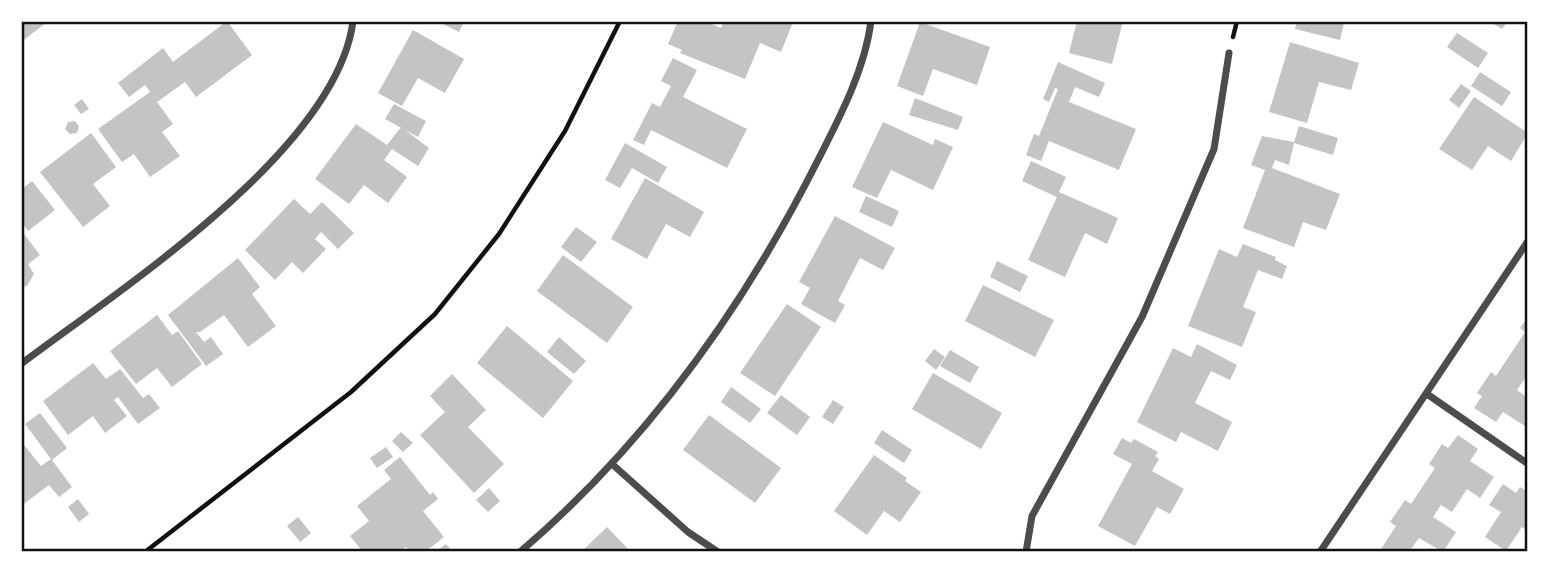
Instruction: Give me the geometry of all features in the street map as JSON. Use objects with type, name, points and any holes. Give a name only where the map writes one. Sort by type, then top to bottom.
[{"type":"street","points":[[21,364],[218,215],[267,166],[316,107],[342,60],[353,21]]},
{"type":"street","points":[[520,552],[611,464],[719,333],[782,232],[831,134],[868,45],[871,21]]},
{"type":"street","points":[[1026,552],[1032,516],[1142,317],[1214,149],[1229,53]]},
{"type":"street","points":[[1320,552],[1528,241]]},
{"type":"street","points":[[1427,394],[1528,464]]},
{"type":"street","points":[[611,464],[688,532],[718,552]]},
{"type":"path","points":[[145,552],[351,392],[435,314],[499,234],[565,131],[620,21]]},
{"type":"building","points":[[21,21],[44,21],[46,23],[21,42]]},
{"type":"building","points":[[227,21],[252,55],[196,97],[185,82],[157,102],[173,124],[162,132],[180,156],[150,177],[134,154],[122,162],[98,129],[150,92],[145,85],[129,97],[118,83],[163,48],[173,62]]},
{"type":"building","points":[[437,21],[464,21],[459,32]]},
{"type":"building","points":[[678,21],[704,21],[721,28],[724,21],[793,22],[781,52],[760,43],[745,79],[680,53],[682,50],[668,44]]},
{"type":"building","points":[[1077,21],[1123,21],[1112,64],[1069,53]]},
{"type":"building","points":[[1297,21],[1344,23],[1340,40],[1295,29]]},
{"type":"building","points":[[1489,21],[1508,21],[1502,29]]},
{"type":"building","points":[[920,22],[990,47],[977,85],[933,69],[923,96],[897,86]]},
{"type":"building","points":[[413,30],[464,59],[445,93],[418,78],[402,106],[378,93]]},
{"type":"building","points":[[1457,33],[1488,53],[1478,68],[1447,47]]},
{"type":"building","points":[[1290,42],[1359,63],[1351,90],[1319,82],[1307,123],[1269,112]]},
{"type":"building","points":[[673,58],[697,70],[683,97],[747,129],[727,168],[651,130],[644,145],[633,140],[652,103],[660,107],[671,86],[661,81]]},
{"type":"building","points":[[1058,62],[1105,83],[1099,97],[1075,87],[1069,102],[1136,129],[1119,170],[1049,141],[1041,161],[1026,155],[1034,134],[1039,136],[1058,89],[1055,88],[1049,102],[1043,99]]},
{"type":"building","points":[[1480,72],[1511,92],[1502,106],[1471,86]]},
{"type":"building","points":[[1461,84],[1471,91],[1459,108],[1449,100]]},
{"type":"building","points":[[1474,97],[1528,133],[1511,161],[1488,146],[1472,170],[1439,149]]},
{"type":"building","points":[[915,98],[963,117],[958,130],[909,115]]},
{"type":"building","points":[[82,99],[89,109],[81,114],[74,105]]},
{"type":"building","points":[[394,104],[426,121],[418,137],[385,119]]},
{"type":"building","points":[[75,121],[79,126],[77,133],[70,134],[65,129],[68,122]]},
{"type":"building","points":[[883,122],[933,145],[935,139],[953,147],[933,190],[891,170],[877,198],[852,187]]},
{"type":"building","points":[[356,124],[387,145],[401,127],[429,148],[418,166],[392,149],[384,160],[407,177],[388,203],[364,185],[349,204],[315,179]]},
{"type":"building","points":[[1299,126],[1338,138],[1333,155],[1294,143],[1289,165],[1275,160],[1272,168],[1340,194],[1326,230],[1303,222],[1294,247],[1243,228],[1265,170],[1251,165],[1262,136],[1294,142]]},
{"type":"building","points":[[91,133],[116,167],[93,184],[110,206],[83,227],[40,172]]},
{"type":"building","points":[[625,143],[667,167],[658,183],[632,168],[620,188],[605,180]]},
{"type":"building","points":[[1031,161],[1066,177],[1059,192],[1118,218],[1107,244],[1085,233],[1065,277],[1028,260],[1057,197],[1022,181]]},
{"type":"building","points":[[645,178],[704,212],[690,237],[666,224],[647,259],[611,239]]},
{"type":"building","points":[[32,181],[55,210],[28,231],[21,221],[21,190]]},
{"type":"building","points":[[866,196],[899,211],[892,227],[859,212]]},
{"type":"building","points":[[294,199],[310,214],[322,202],[354,233],[338,249],[321,232],[315,239],[326,249],[303,273],[292,262],[275,280],[245,250]]},
{"type":"building","points":[[835,216],[895,248],[883,270],[860,258],[838,301],[845,305],[835,323],[801,304],[810,288],[799,282]]},
{"type":"building","points":[[576,227],[597,242],[581,262],[561,247]]},
{"type":"building","points":[[21,230],[40,255],[28,264],[34,274],[27,286],[21,286]]},
{"type":"building","points":[[1243,244],[1276,257],[1275,260],[1287,266],[1282,279],[1258,270],[1243,307],[1256,312],[1242,347],[1188,326],[1219,249],[1237,257]]},
{"type":"building","points":[[563,255],[633,307],[607,343],[537,291]]},
{"type":"building","points":[[238,258],[260,287],[252,294],[276,326],[248,347],[224,315],[196,332],[204,342],[211,337],[223,354],[206,366],[168,315]]},
{"type":"building","points":[[997,261],[1028,276],[1020,292],[990,277]]},
{"type":"building","points":[[983,285],[1054,320],[1035,357],[965,321]]},
{"type":"building","points":[[787,304],[821,327],[775,396],[740,373]]},
{"type":"building","points":[[157,315],[172,335],[178,331],[202,364],[172,387],[157,368],[136,384],[110,351]]},
{"type":"building","points":[[1528,316],[1528,374],[1517,390],[1528,398],[1528,428],[1503,412],[1496,422],[1474,408],[1482,396],[1477,393],[1491,372],[1496,376],[1525,332],[1520,328]]},
{"type":"building","points":[[507,326],[573,381],[543,418],[477,363]]},
{"type":"building","points":[[559,337],[586,361],[574,374],[547,352]]},
{"type":"building","points":[[1197,344],[1237,365],[1230,380],[1211,371],[1195,403],[1232,422],[1218,451],[1181,432],[1176,442],[1137,422],[1173,348],[1191,357]]},
{"type":"building","points":[[934,349],[945,357],[936,370],[925,361]]},
{"type":"building","points":[[950,350],[979,367],[970,383],[940,366]]},
{"type":"building","points":[[93,363],[106,379],[120,369],[143,398],[149,394],[160,408],[138,424],[118,397],[114,400],[127,416],[105,433],[93,416],[68,435],[43,401]]},
{"type":"building","points":[[933,373],[1002,413],[981,449],[912,409]]},
{"type":"building","points":[[452,374],[486,410],[468,427],[504,464],[474,493],[420,435],[445,412],[430,396]]},
{"type":"building","points":[[731,387],[761,409],[750,423],[721,402]]},
{"type":"building","points":[[781,395],[810,417],[797,435],[767,413]]},
{"type":"building","points":[[833,400],[844,407],[833,424],[822,417]]},
{"type":"building","points":[[40,413],[67,448],[52,460],[72,487],[59,497],[49,485],[21,506],[21,441],[41,466],[51,459],[25,424]]},
{"type":"building","points":[[709,415],[781,468],[755,503],[683,450]]},
{"type":"building","points":[[882,430],[912,450],[904,463],[874,443]]},
{"type":"building","points":[[401,432],[413,443],[403,452],[392,441]]},
{"type":"building","points":[[1458,435],[1478,449],[1470,461],[1494,477],[1480,498],[1467,489],[1452,512],[1441,505],[1433,517],[1456,532],[1443,552],[1419,538],[1409,552],[1379,552],[1396,526],[1390,522],[1405,500],[1411,504],[1435,468],[1429,464],[1442,444],[1448,448]]},
{"type":"building","points":[[1122,438],[1131,443],[1134,439],[1158,452],[1155,456],[1159,459],[1152,471],[1184,489],[1170,514],[1157,507],[1135,546],[1098,526],[1132,464],[1113,454]]},
{"type":"building","points":[[386,447],[393,457],[377,468],[370,458]]},
{"type":"building","points":[[874,455],[907,478],[905,481],[921,492],[900,522],[884,511],[867,535],[834,511]]},
{"type":"building","points":[[400,457],[430,495],[433,492],[438,499],[423,511],[444,537],[425,552],[410,552],[406,547],[399,552],[363,552],[350,536],[369,521],[357,506],[391,479],[384,470]]},
{"type":"building","points":[[1503,484],[1516,493],[1520,487],[1528,492],[1528,531],[1522,527],[1506,551],[1485,537],[1501,512],[1489,505]]},
{"type":"building","points":[[489,488],[500,501],[488,512],[476,500]]},
{"type":"building","points":[[78,499],[89,514],[79,522],[68,507]]},
{"type":"building","points":[[298,517],[311,533],[300,542],[287,526]]},
{"type":"building","points":[[607,527],[631,552],[581,552]]},
{"type":"building","points":[[446,544],[453,552],[435,552]]}]
